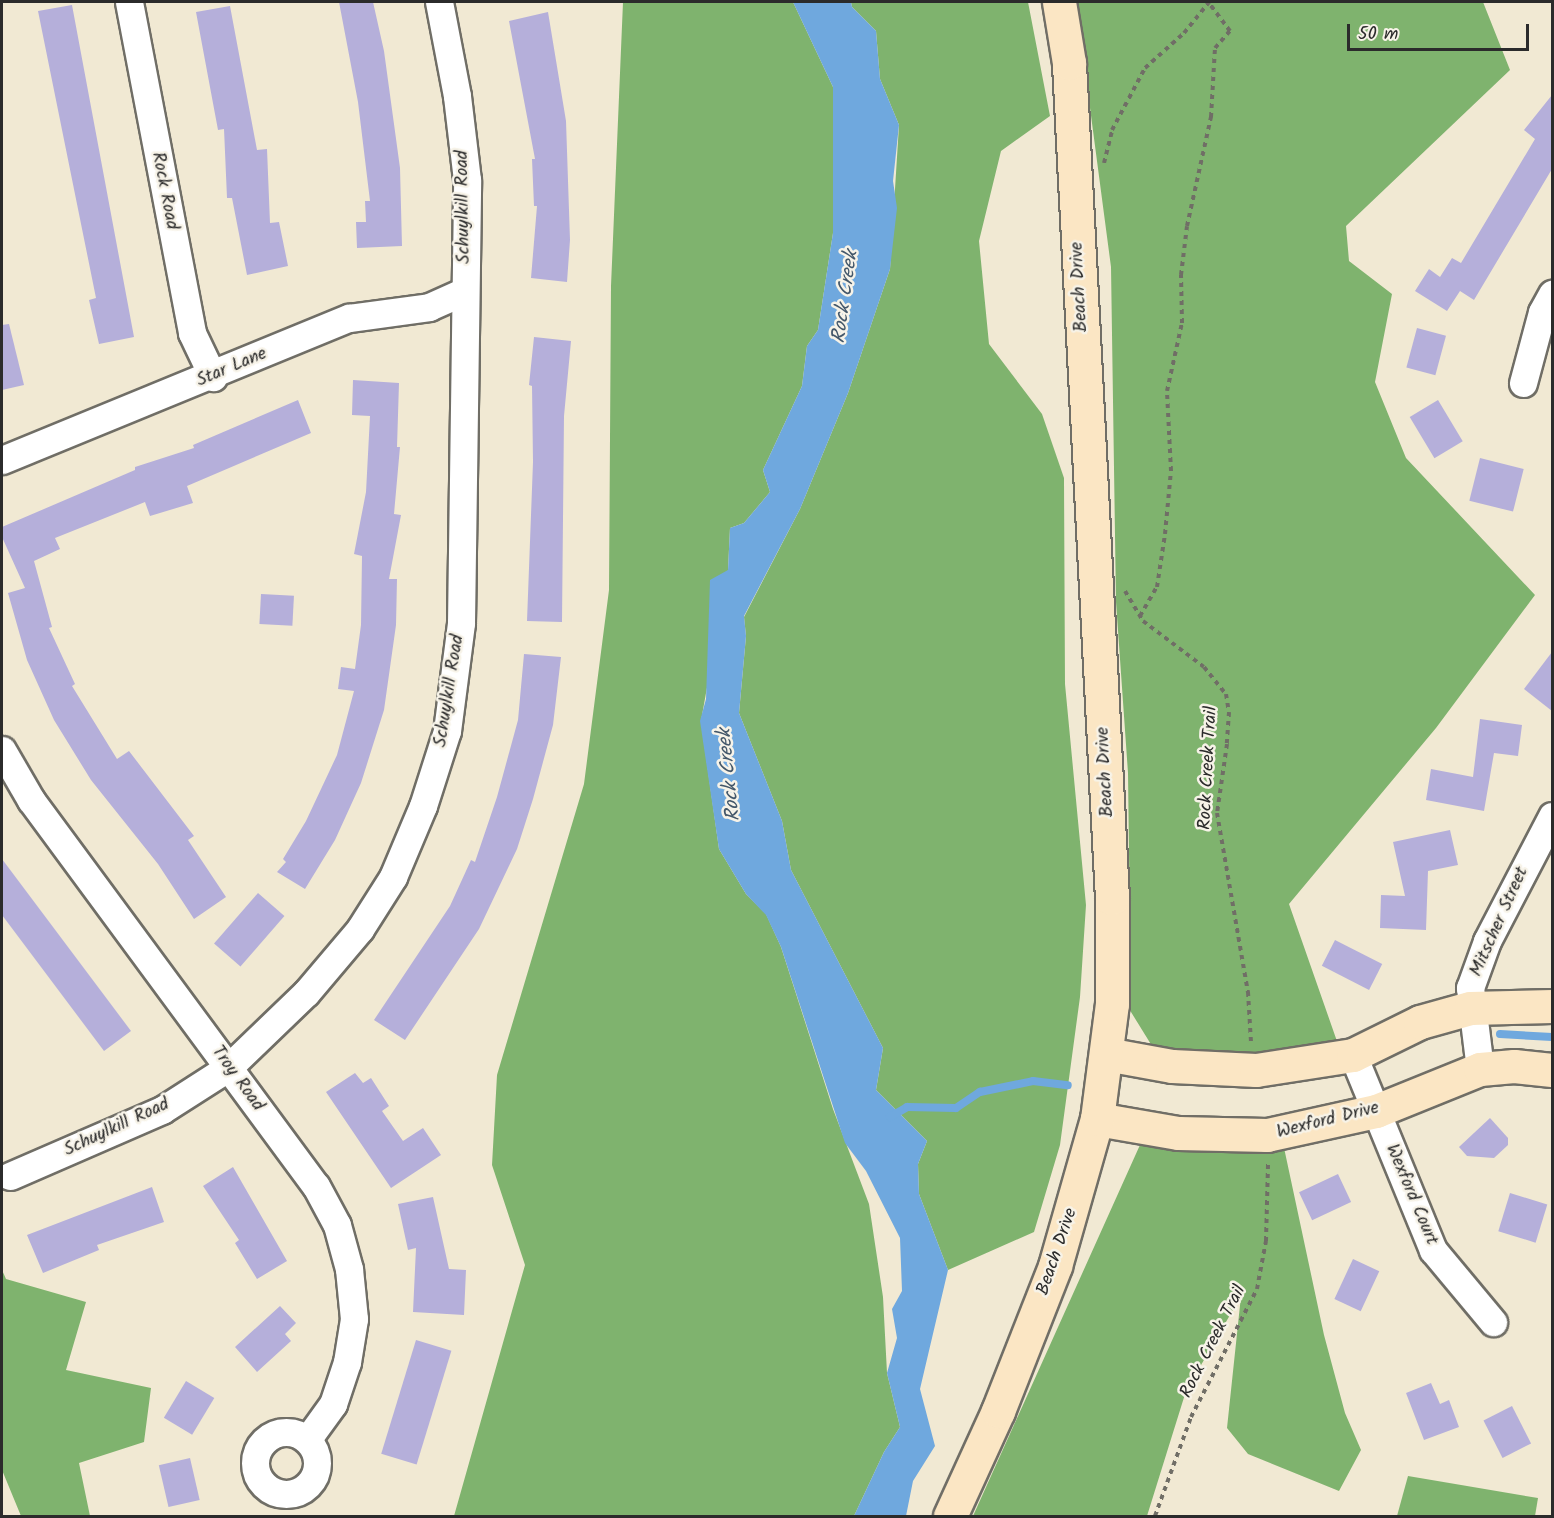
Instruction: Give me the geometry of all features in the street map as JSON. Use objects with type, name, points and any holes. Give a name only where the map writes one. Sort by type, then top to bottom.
[{"type":"street","name":"Rock Road","points":[[129,2],[192,333],[213,377]]},
{"type":"street","name":"Schuylkill Road","points":[[10,1176],[162,1110],[229,1067],[306,993],[360,929],[393,877],[423,806],[447,731],[461,622],[467,180],[457,96],[439,2]]},
{"type":"street","name":"Beach Drive","points":[[950,1516],[998,1411],[1055,1266],[1097,1119],[1112,1004],[1112,898],[1069,63],[1059,2]]},
{"type":"street","name":"Star Lane","points":[[2,460],[213,377],[349,318],[429,307],[465,291]]},
{"type":"street","points":[[1523,383],[1542,312],[1552,294]]},
{"type":"street","name":"Troy Road","points":[[2,750],[31,800],[316,1186],[337,1225],[349,1269],[354,1319],[347,1362],[333,1404],[307,1440]]},
{"type":"street","name":"Mitscher Street","points":[[1480,1069],[1470,1008],[1470,988],[1487,941],[1552,816]]},
{"type":"street","points":[[1106,1054],[1172,1066],[1256,1070],[1353,1055],[1420,1022],[1470,1008],[1552,1006]]},
{"type":"street","name":"Wexford Court","points":[[1353,1055],[1433,1250],[1493,1322]]},
{"type":"street","name":"Wexford Drive","points":[[1097,1119],[1178,1133],[1267,1135],[1376,1111],[1480,1069],[1514,1066],[1552,1070]]},
{"type":"path","points":[[1102,175],[1112,130],[1145,68],[1184,33],[1209,2],[1230,31],[1215,48],[1211,117],[1187,226],[1181,275],[1182,323],[1167,391],[1172,471],[1165,534],[1157,587],[1140,616]]},
{"type":"path","name":"Rock Creek Trail","points":[[1122,585],[1140,616],[1161,638],[1204,666],[1226,694],[1228,722],[1217,813],[1248,992],[1247,1018],[1256,1070]]},
{"type":"path","name":"Rock Creek Trail","points":[[1155,1516],[1191,1417],[1257,1289],[1266,1241],[1267,1135]]},
{"type":"green space","points":[[623,2],[793,2],[833,87],[833,233],[818,330],[807,346],[802,386],[763,470],[770,492],[744,523],[730,528],[728,570],[701,721],[719,849],[746,894],[766,914],[781,947],[833,1109],[869,1204],[883,1297],[887,1373],[900,1427],[884,1452],[854,1516],[454,1516],[525,1265],[492,1165],[497,1075],[584,784],[609,590],[611,286]]},
{"type":"green space","points":[[851,2],[1028,2],[1050,116],[1001,151],[979,241],[989,344],[1042,414],[1064,478],[1065,684],[1086,905],[1080,997],[1060,1145],[1034,1232],[948,1270],[919,1194],[918,1164],[927,1141],[876,1090],[883,1048],[791,870],[782,821],[739,713],[746,636],[744,617],[800,509],[848,393],[890,269],[899,125],[880,79],[876,31],[852,7]]},
{"type":"green space","points":[[1076,2],[1483,2],[1510,70],[1346,226],[1349,261],[1392,294],[1375,382],[1406,458],[1535,595],[1436,728],[1289,904],[1339,1047],[1232,1054],[1152,1046],[1131,1012],[1128,773],[1116,602],[1111,267]]},
{"type":"green space","points":[[1144,1136],[1283,1143],[1324,1335],[1345,1413],[1361,1450],[1339,1491],[1248,1454],[1227,1428],[1241,1296],[1186,1391],[1147,1516],[973,1516]]},
{"type":"green space","points":[[2,1270],[6,1279],[86,1302],[66,1370],[151,1388],[144,1442],[79,1463],[90,1516],[21,1516],[2,1470]]},
{"type":"green space","points":[[1408,1476],[1538,1498],[1535,1516],[1397,1516]]},
{"type":"water","name":"Rock Creek","points":[[793,2],[851,2],[852,7],[876,31],[880,79],[899,125],[893,181],[897,208],[890,269],[848,393],[800,509],[744,616],[746,636],[739,713],[782,821],[791,870],[883,1048],[876,1090],[927,1141],[918,1164],[919,1194],[948,1270],[920,1389],[935,1446],[913,1481],[906,1516],[854,1516],[884,1452],[900,1427],[887,1373],[897,1338],[892,1309],[902,1291],[900,1238],[866,1171],[845,1143],[781,947],[766,915],[746,894],[719,849],[700,721],[706,699],[710,580],[728,570],[730,528],[744,523],[770,492],[763,470],[802,386],[807,346],[818,330],[833,233],[833,87]]},
{"type":"building","points":[[339,2],[373,2],[384,51],[400,168],[402,246],[357,248],[356,222],[366,222],[365,201],[370,201],[358,102]]},
{"type":"building","points":[[72,5],[134,337],[99,344],[89,300],[96,298],[38,11]]},
{"type":"building","points":[[230,6],[257,150],[267,149],[270,223],[279,222],[288,266],[247,275],[232,198],[227,198],[224,129],[218,130],[196,12]]},
{"type":"building","points":[[548,12],[566,121],[570,240],[567,282],[531,278],[537,206],[534,206],[532,159],[535,159],[509,21]]},
{"type":"building","points":[[1552,95],[1552,169],[1474,300],[1460,291],[1447,311],[1415,291],[1429,269],[1440,277],[1452,258],[1461,263],[1535,139],[1524,130]]},
{"type":"building","points":[[9,324],[24,385],[2,390],[2,325]]},
{"type":"building","points":[[1417,328],[1446,336],[1435,375],[1406,368]]},
{"type":"building","points":[[534,337],[571,341],[564,416],[562,622],[527,621],[533,462],[532,386],[529,385]]},
{"type":"building","points":[[353,380],[399,383],[397,447],[400,447],[394,514],[401,515],[389,579],[397,579],[396,625],[384,710],[361,783],[335,840],[305,889],[277,872],[286,862],[283,859],[306,821],[337,755],[354,691],[338,689],[341,667],[355,669],[361,625],[362,556],[354,554],[366,492],[370,416],[352,415]]},
{"type":"building","points":[[298,400],[311,433],[187,486],[193,503],[150,516],[145,502],[55,538],[60,549],[34,561],[52,627],[49,628],[75,684],[72,686],[117,759],[129,751],[194,836],[188,840],[226,897],[194,919],[158,864],[91,780],[54,720],[27,660],[8,593],[25,588],[2,537],[2,527],[135,470],[135,467],[194,448],[193,445]]},
{"type":"building","points":[[1438,400],[1463,441],[1434,458],[1410,417]]},
{"type":"building","points":[[1480,458],[1524,469],[1513,512],[1469,501]]},
{"type":"building","points":[[261,594],[294,596],[292,626],[259,624]]},
{"type":"building","points":[[1552,652],[1552,711],[1524,689]]},
{"type":"building","points":[[524,654],[561,657],[553,725],[533,799],[517,849],[479,929],[405,1040],[374,1020],[450,906],[471,860],[475,862],[497,797],[518,720]]},
{"type":"building","points":[[1480,719],[1522,725],[1518,756],[1494,753],[1484,811],[1426,800],[1431,769],[1473,777]]},
{"type":"building","points":[[1450,830],[1458,865],[1428,871],[1426,930],[1380,928],[1381,895],[1405,896],[1393,842]]},
{"type":"building","points":[[2,859],[131,1031],[104,1051],[2,915]]},
{"type":"building","points":[[258,893],[284,916],[240,967],[214,944]]},
{"type":"building","points":[[1335,940],[1382,964],[1369,990],[1322,966]]},
{"type":"building","points":[[355,1073],[363,1083],[371,1078],[389,1106],[382,1111],[403,1141],[423,1128],[441,1155],[391,1188],[326,1092]]},
{"type":"building","points":[[1490,1118],[1508,1138],[1508,1145],[1494,1158],[1467,1156],[1459,1147]]},
{"type":"building","points":[[233,1167],[287,1261],[257,1279],[235,1243],[239,1240],[203,1186]]},
{"type":"building","points":[[1338,1174],[1351,1202],[1312,1220],[1299,1192]]},
{"type":"building","points":[[152,1187],[164,1222],[97,1245],[99,1250],[43,1273],[27,1235]]},
{"type":"building","points":[[1510,1193],[1547,1204],[1536,1243],[1498,1231]]},
{"type":"building","points":[[433,1197],[449,1269],[466,1270],[464,1315],[413,1312],[416,1248],[408,1250],[398,1204]]},
{"type":"building","points":[[1353,1259],[1379,1271],[1361,1311],[1334,1299]]},
{"type":"building","points":[[280,1306],[296,1323],[285,1334],[291,1341],[257,1372],[235,1347]]},
{"type":"building","points":[[416,1340],[451,1351],[417,1465],[381,1454]]},
{"type":"building","points":[[186,1381],[214,1398],[192,1435],[164,1418]]},
{"type":"building","points":[[1431,1383],[1440,1404],[1449,1400],[1459,1427],[1424,1440],[1406,1393]]},
{"type":"building","points":[[1512,1406],[1531,1443],[1503,1458],[1483,1421]]},
{"type":"building","points":[[190,1458],[200,1500],[168,1507],[159,1465]]},
{"type":"waterway","points":[[1500,1034],[1552,1037]]},
{"type":"waterway","points":[[890,1117],[907,1107],[956,1108],[980,1092],[1033,1081],[1068,1085]]}]
